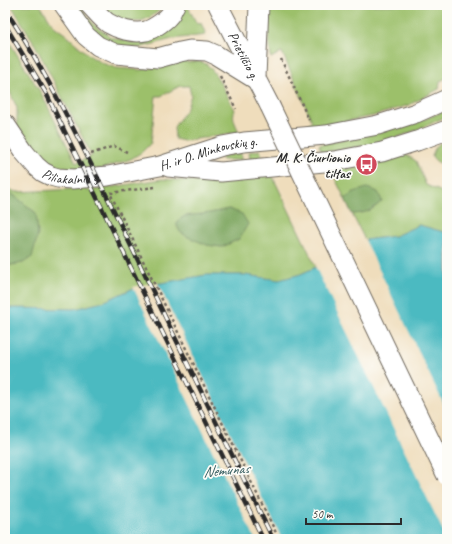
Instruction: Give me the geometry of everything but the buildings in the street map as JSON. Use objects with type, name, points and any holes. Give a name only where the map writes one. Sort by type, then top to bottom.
[{"type":"main road","points":[[64,5],[86,36],[98,46],[116,54],[158,58],[190,50],[207,51],[256,79],[260,5]]},
{"type":"main road","points":[[90,5],[106,22],[118,28],[133,32],[146,31],[158,25],[168,18],[175,5]]},
{"type":"main road","name":"Prietilčio g.","points":[[218,5],[270,106],[447,476]]},
{"type":"main road","name":"H. ir O. Minkovskių g.","points":[[160,166],[222,146],[244,142],[326,135],[378,125],[416,113],[447,99]]},
{"type":"main road","name":"Piliakalnio g.","points":[[5,124],[24,152],[36,166],[43,172],[58,178],[73,179],[108,176],[160,166]]},
{"type":"main road","name":"H. ir O. Minkovskių g.","points":[[160,166],[222,172],[334,161],[382,152],[417,142],[447,130]]},
{"type":"path","points":[[281,59],[309,120]]},
{"type":"path","points":[[217,70],[236,109]]},
{"type":"path","points":[[91,154],[114,146],[127,152]]},
{"type":"path","points":[[155,187],[110,193],[279,539]]},
{"type":"green space","points":[[11,5],[40,5],[54,26],[90,56],[102,63],[116,68],[141,70],[186,59],[187,63],[202,62],[206,64],[218,78],[235,110],[235,124],[239,132],[184,141],[175,139],[174,127],[187,108],[191,95],[189,86],[180,86],[161,96],[156,96],[151,143],[142,152],[131,159],[101,169],[61,170],[46,164],[17,127],[17,108],[9,90],[5,86],[5,35],[41,93],[76,163],[92,156],[33,41]]},
{"type":"green space","points":[[74,5],[80,5],[93,24],[111,37],[134,43],[166,33],[179,18],[187,5],[197,24],[201,23],[206,35],[172,39],[139,48],[116,45],[99,36],[88,26]]},
{"type":"green space","points":[[101,5],[159,5],[158,7],[161,9],[146,19],[130,22],[115,17]]},
{"type":"green space","points":[[269,5],[447,5],[447,78],[440,81],[439,89],[409,105],[373,116],[310,128],[309,124],[312,121],[282,52],[271,58],[267,23]]},
{"type":"green space","points":[[447,110],[447,116],[389,140],[364,146],[322,152],[319,145],[422,120]]},
{"type":"green space","points":[[447,140],[447,165],[438,162],[432,156],[437,146]]},
{"type":"green space","points":[[260,150],[263,159],[250,159],[249,152]]},
{"type":"green space","points":[[241,153],[241,160],[221,159],[223,156]]},
{"type":"green space","points":[[401,154],[416,161],[426,185],[442,192],[447,191],[447,203],[445,205],[447,233],[419,225],[395,236],[365,240],[352,214],[368,211],[382,201],[354,192],[345,199],[331,170]]},
{"type":"green space","points":[[272,175],[316,267],[301,274],[279,280],[245,275],[206,275],[134,288],[103,302],[75,309],[5,308],[5,266],[23,263],[36,213],[6,189],[17,192],[85,188],[87,191],[162,179],[207,182]],"holes":[[[229,209],[239,239],[222,247],[207,245],[210,213]]]},
{"type":"green space","points":[[367,188],[378,192],[382,201],[368,211],[352,214],[345,199],[354,192]]},
{"type":"green space","points":[[6,189],[36,213],[38,234],[32,257],[23,263],[5,266],[5,190]]},
{"type":"green space","points":[[229,209],[242,214],[248,224],[239,239],[222,247],[207,245],[188,237],[180,232],[177,226],[177,221],[185,216]]},
{"type":"water","name":"Nemunas","points":[[419,225],[447,233],[447,539],[5,539],[5,308],[75,309],[103,302],[134,288],[206,275],[245,275],[279,280],[301,274],[365,240],[395,236]]},
{"type":"pier","name":"M. K. Čiurlionio tiltas","points":[[364,238],[447,411],[447,539],[315,266]]},
{"type":"pier","points":[[157,282],[282,539],[255,539],[133,287]]},
{"type":"railway","points":[[5,9],[40,66],[72,126],[273,539]]},
{"type":"railway","points":[[5,25],[46,93],[263,539]]},
{"type":"place","name":"M. K. Čiurlionio tiltas","points":[[366,165]]}]
